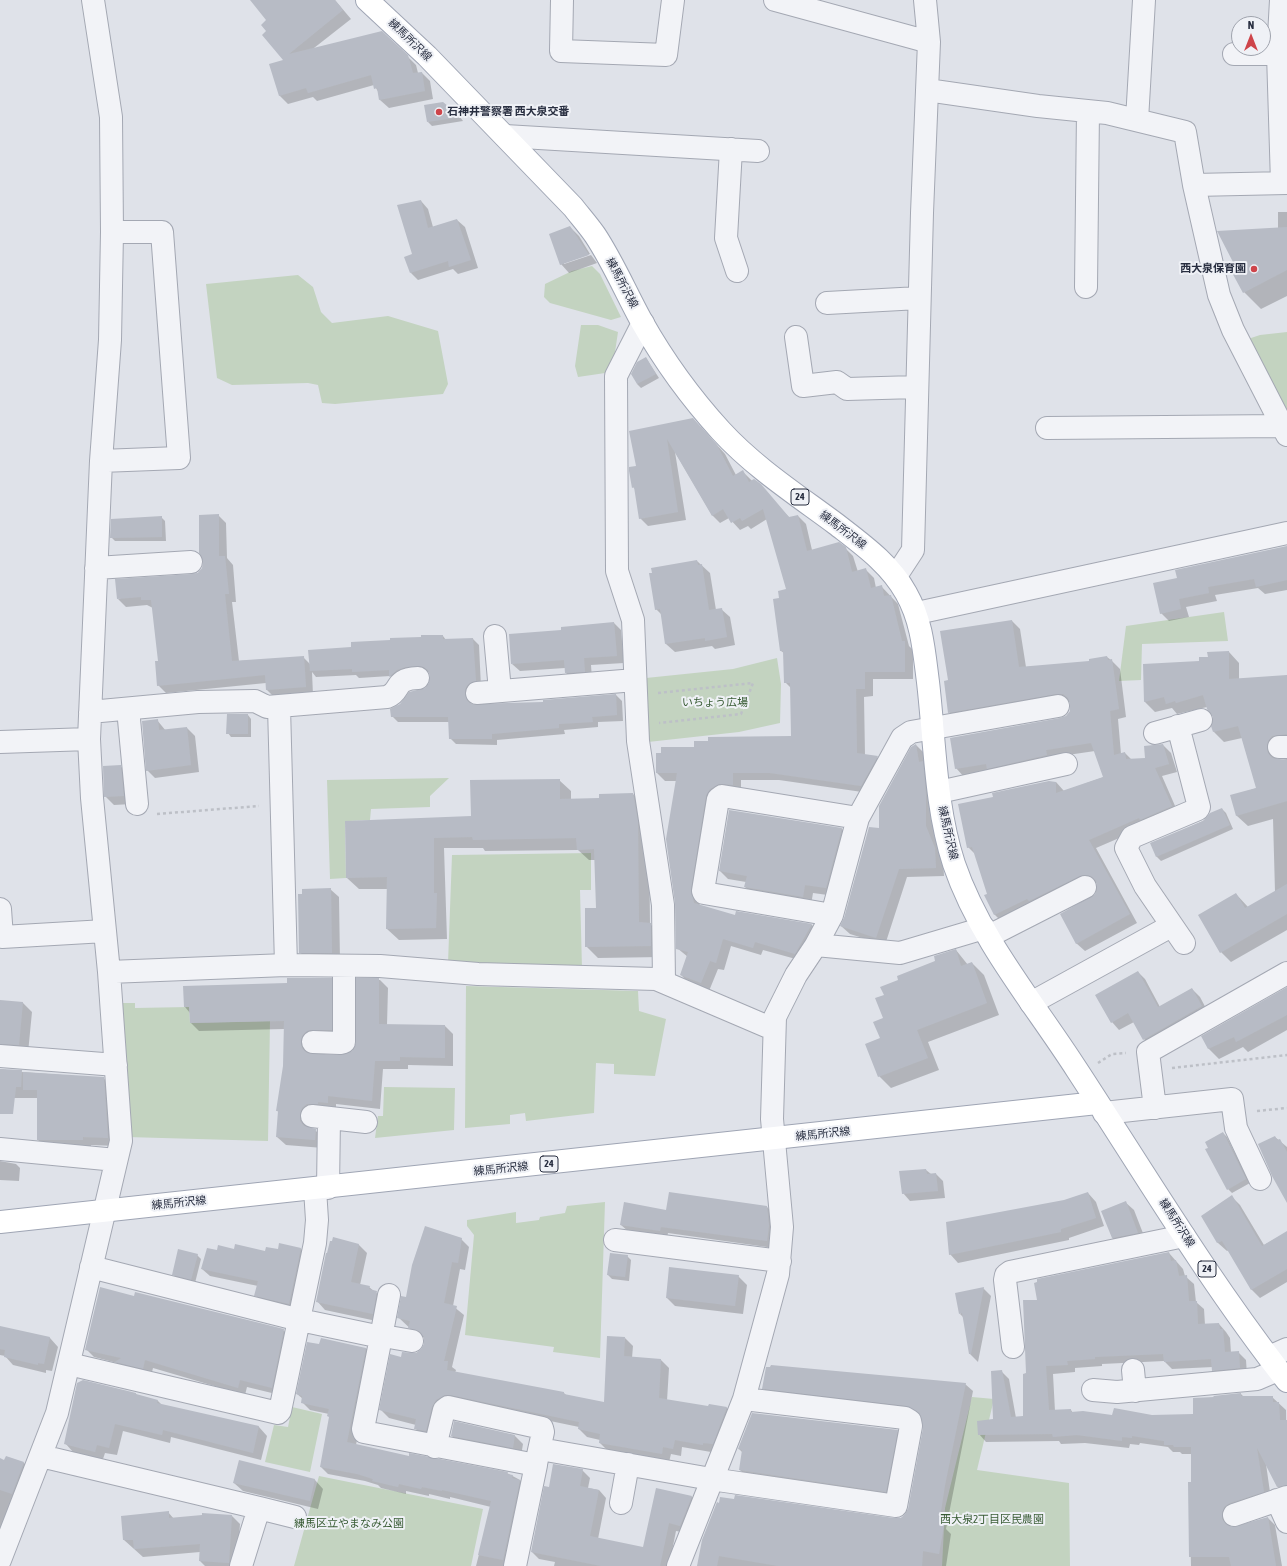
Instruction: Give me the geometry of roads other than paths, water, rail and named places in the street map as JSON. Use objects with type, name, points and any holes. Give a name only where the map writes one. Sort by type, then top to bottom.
[{"type":"main road","name":"練馬所沢線","points":[[367,0],[427,56],[573,207],[594,234],[643,323],[685,390],[723,433],[753,461],[871,551],[896,576],[917,613],[923,639],[939,792],[945,831],[962,886],[986,932],[1031,1003],[1078,1071],[1184,1236],[1280,1364]]},
{"type":"main road","name":"練馬所沢線","points":[[0,1222],[774,1139],[1101,1108]]},
{"type":"street","points":[[0,1560],[57,1413],[120,1141],[110,972],[92,798],[89,739],[101,461],[110,340],[112,232],[111,117],[93,0]]},
{"type":"street","points":[[562,0],[561,51],[666,56],[673,0]]},
{"type":"street","points":[[775,0],[817,6],[929,42]]},
{"type":"street","points":[[896,576],[913,550],[916,387],[929,42],[925,0]]},
{"type":"street","points":[[1137,120],[1144,0]]},
{"type":"street","points":[[1194,185],[1285,183],[1278,54],[1280,0]]},
{"type":"street","points":[[1271,54],[1278,54]]},
{"type":"street","points":[[927,90],[1107,113],[1185,132],[1194,185],[1219,295],[1233,330],[1285,430],[1046,428]]},
{"type":"street","points":[[1086,287],[1088,111]]},
{"type":"street","points":[[505,136],[758,151]]},
{"type":"street","points":[[731,149],[726,238],[736,271]]},
{"type":"street","points":[[101,461],[179,458],[162,232],[112,232]]},
{"type":"street","points":[[827,303],[919,298]]},
{"type":"street","points":[[643,323],[616,376],[617,571],[633,620],[638,741],[663,905],[664,982]]},
{"type":"street","points":[[796,337],[803,386],[837,382],[847,389],[916,387]]},
{"type":"street","points":[[917,613],[1287,533]]},
{"type":"street","points":[[96,568],[191,562]]},
{"type":"street","points":[[495,636],[500,691]]},
{"type":"street","points":[[90,712],[205,702],[255,702],[267,707],[279,707],[387,697],[392,694],[398,684],[406,679],[418,678]]},
{"type":"street","points":[[477,693],[500,691],[636,688]]},
{"type":"street","points":[[678,1566],[711,1479],[744,1399],[778,1274],[782,1227],[772,1119],[773,1029],[775,1017],[796,975],[816,945],[832,915],[858,818],[902,738],[911,732],[1058,706]]},
{"type":"street","points":[[279,707],[286,964]]},
{"type":"street","points":[[128,709],[137,804]]},
{"type":"street","points":[[1155,733],[1201,720]]},
{"type":"street","points":[[1178,726],[1199,807],[1198,809],[1132,837],[1126,848],[1145,886],[1184,943]]},
{"type":"street","points":[[0,742],[89,739]]},
{"type":"street","points":[[939,792],[1066,764]]},
{"type":"street","points":[[832,915],[704,893],[703,891],[718,799],[722,796],[858,818]]},
{"type":"street","points":[[816,945],[900,952],[986,932],[1085,887]]},
{"type":"street","points":[[0,909],[2,938],[105,931]]},
{"type":"street","points":[[1031,1003],[1171,926]]},
{"type":"street","points":[[110,972],[286,964],[380,966],[478,974],[656,979],[773,1029]]},
{"type":"street","points":[[313,1042],[344,1042],[344,966]]},
{"type":"street","points":[[1155,1108],[1148,1052],[1287,974]]},
{"type":"street","points":[[0,1056],[116,1065]]},
{"type":"street","points":[[1101,1108],[1155,1108],[1232,1099],[1236,1128],[1260,1179]]},
{"type":"street","points":[[69,1364],[278,1413],[280,1411],[300,1320],[315,1243],[322,1188],[321,1117],[366,1122]]},
{"type":"street","points":[[0,1149],[116,1160]]},
{"type":"street","points":[[1013,1347],[1005,1280],[1006,1275],[1010,1272],[1184,1236]]},
{"type":"street","points":[[615,1240],[780,1261]]},
{"type":"street","points":[[91,1267],[300,1320],[381,1337],[412,1341]]},
{"type":"street","points":[[388,1295],[363,1429],[364,1432],[435,1447],[628,1464],[711,1479],[893,1507],[897,1504],[911,1426],[910,1421],[905,1418],[744,1399]]},
{"type":"street","points":[[1093,1390],[1117,1392],[1134,1381],[1257,1379],[1280,1364]]},
{"type":"street","points":[[435,1447],[444,1410],[448,1407],[540,1426],[542,1428],[543,1432],[515,1566]]},
{"type":"street","points":[[41,1456],[295,1517]]},
{"type":"street","points":[[621,1503],[628,1464]]},
{"type":"street","points":[[1234,1516],[1282,1499],[1287,1522]]},
{"type":"street","points":[[241,1566],[259,1508]]},
{"type":"place","name":"石神井警察署 西大泉交番","points":[[439,112]]},
{"type":"place","name":"西大泉保育園","points":[[1254,269]]},
{"type":"park label","name":"いちょう広場","points":[[715,703]]},
{"type":"park label","name":"西大泉2丁目区民農園","points":[[992,1520]]},
{"type":"park label","name":"練馬区立やまなみ公園","points":[[349,1524]]}]
